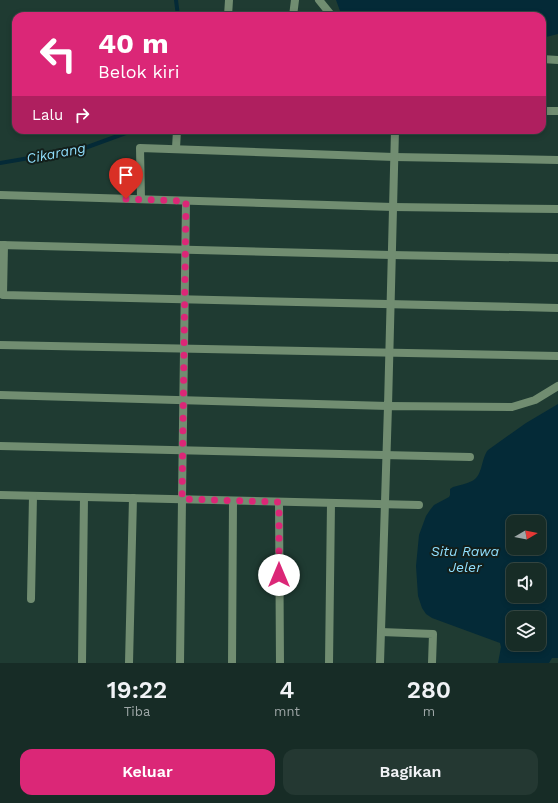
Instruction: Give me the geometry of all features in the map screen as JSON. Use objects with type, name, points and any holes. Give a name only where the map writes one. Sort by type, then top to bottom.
[{"type":"street","points":[[228,12],[229,0]]},
{"type":"street","points":[[294,12],[295,0]]},
{"type":"street","points":[[319,0],[329,12]]},
{"type":"street","points":[[546,59],[558,60]]},
{"type":"street","points":[[546,111],[558,111]]},
{"type":"street","points":[[176,148],[177,134]]},
{"type":"street","points":[[380,663],[395,134]]},
{"type":"street","points":[[141,199],[140,148],[176,148],[394,157],[558,160]]},
{"type":"street","points":[[0,195],[393,207],[558,209]]},
{"type":"street","points":[[180,663],[186,201]]},
{"type":"street","points":[[558,258],[2,245],[3,295],[558,308]]},
{"type":"street","points":[[0,345],[558,356]]},
{"type":"street","points":[[0,395],[388,406],[512,407],[535,400],[558,386]]},
{"type":"street","points":[[0,446],[470,457]]},
{"type":"street","points":[[0,495],[419,505]]},
{"type":"street","points":[[31,599],[33,496]]},
{"type":"street","points":[[82,663],[84,497]]},
{"type":"street","points":[[129,663],[133,498]]},
{"type":"street","points":[[232,663],[233,500]]},
{"type":"street","points":[[279,502],[280,663]]},
{"type":"street","points":[[329,663],[331,503]]},
{"type":"street","points":[[381,632],[433,634],[432,663]]},
{"type":"water","points":[[336,0],[558,0],[558,34],[546,37],[546,12],[340,11]]},
{"type":"water","name":"Situ Rawa Jeler","points":[[558,404],[558,658],[552,658],[549,663],[498,663],[501,647],[500,643],[432,618],[426,614],[422,608],[418,596],[416,566],[419,535],[426,516],[434,505],[449,497],[450,489],[476,479],[488,450],[526,423]]},
{"type":"waterway","name":"Cikarang","points":[[176,0],[178,12]]},
{"type":"waterway","name":"Cikarang","points":[[0,163],[82,149],[123,134]]},
{"type":"route","points":[[126,199],[186,201],[182,499],[279,502],[279,575]]}]
